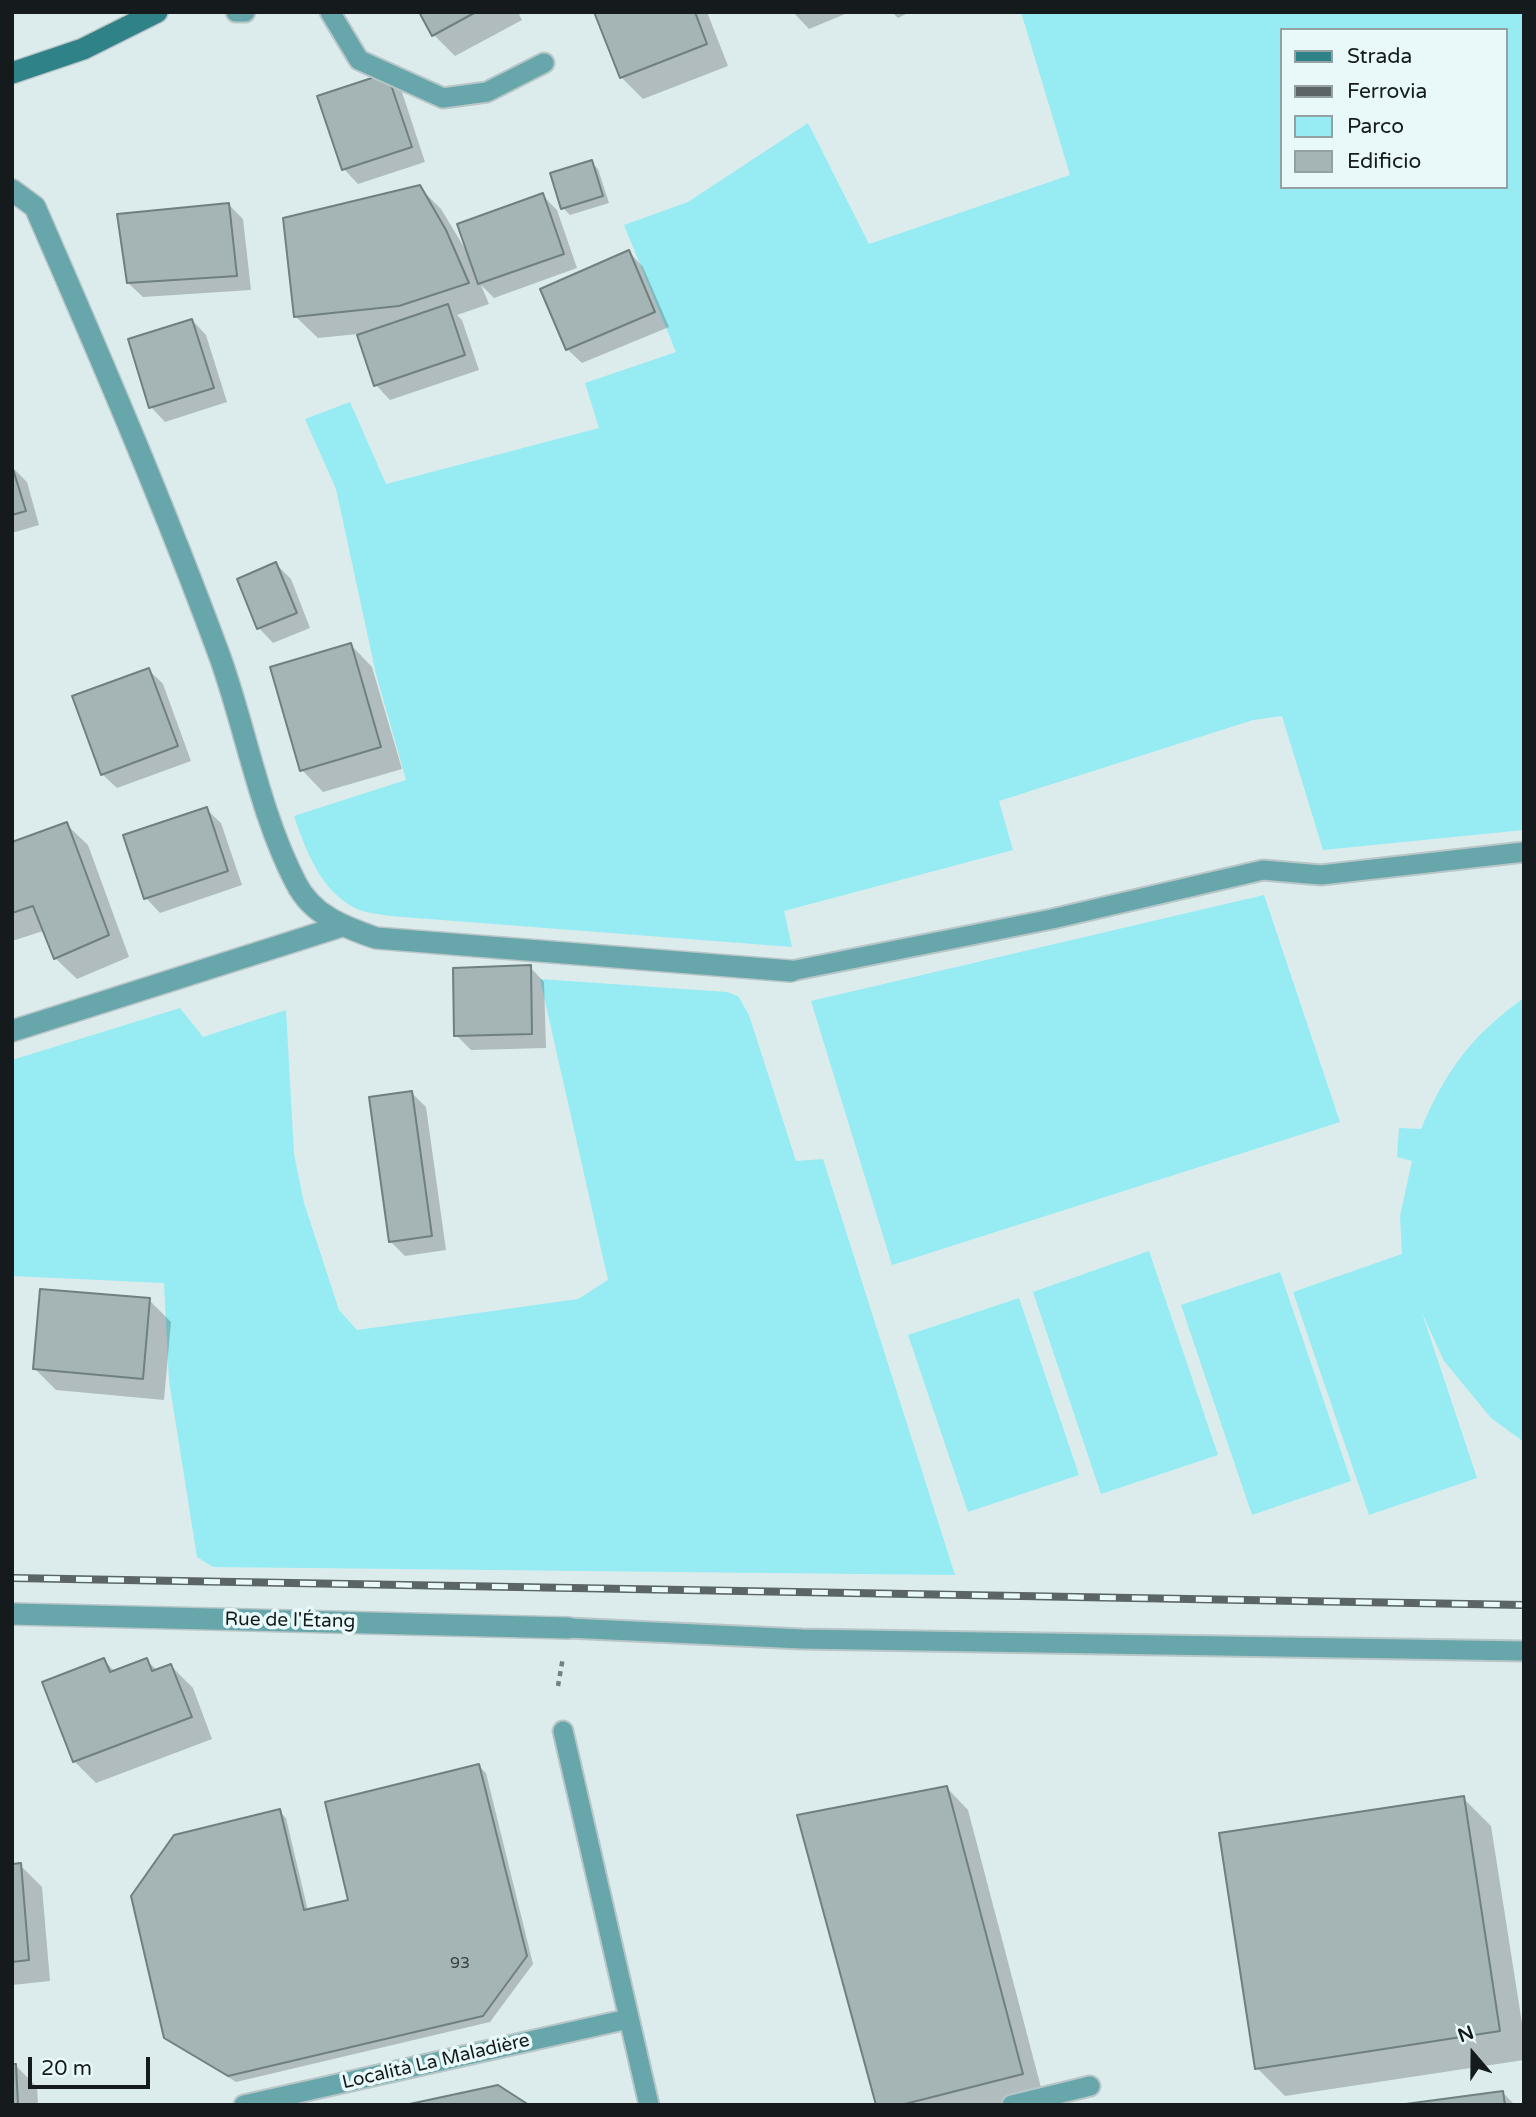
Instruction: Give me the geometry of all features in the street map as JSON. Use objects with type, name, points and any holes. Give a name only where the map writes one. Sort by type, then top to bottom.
[{"type":"street","points":[[12,73],[83,49],[157,12]]},
{"type":"street","points":[[12,190],[35,207],[140,448],[221,660],[280,844],[296,884],[313,908],[342,926],[376,938],[791,971]]},
{"type":"street","points":[[12,1031],[342,926]]},
{"type":"street","name":"Rue de l'Étang","points":[[12,1614],[568,1629]]},
{"type":"lane","points":[[236,12],[245,12]]},
{"type":"lane","points":[[330,12],[359,60],[443,98],[487,92],[544,63]]},
{"type":"lane","points":[[791,971],[1052,919],[1263,870],[1321,876],[1524,852]]},
{"type":"lane","points":[[568,1629],[802,1639],[1524,1651]]},
{"type":"lane","points":[[563,1731],[649,2105]]},
{"type":"lane","name":"Località La Maladière","points":[[244,2105],[628,2019]]},
{"type":"lane","points":[[1012,2105],[1090,2086]]},
{"type":"green space","points":[[1021,12],[1524,12],[1524,830],[1323,850],[1282,716],[1253,720],[999,801],[1013,850],[784,911],[792,947],[390,916],[357,909],[344,902],[316,869],[294,816],[406,780],[376,674],[336,489],[305,419],[350,402],[386,484],[599,428],[585,383],[676,352],[624,225],[688,202],[808,123],[869,244],[1070,175]]},
{"type":"green space","points":[[1264,895],[1340,1122],[892,1265],[811,1001]]},
{"type":"green space","points":[[540,979],[727,992],[738,996],[749,1015],[796,1161],[823,1159],[955,1575],[213,1567],[197,1557],[169,1381],[164,1283],[12,1276],[12,1060],[180,1008],[203,1037],[286,1010],[294,1154],[304,1203],[339,1310],[357,1330],[578,1299],[608,1280]]},
{"type":"green space","points":[[1524,998],[1524,1442],[1491,1418],[1444,1361],[1422,1313],[1477,1478],[1369,1515],[1293,1292],[1402,1254],[1400,1216],[1412,1161],[1397,1157],[1399,1128],[1421,1129],[1440,1089],[1462,1056],[1489,1026]]},
{"type":"green space","points":[[1149,1251],[1218,1455],[1101,1494],[1033,1292]]},
{"type":"green space","points":[[1280,1272],[1351,1481],[1252,1515],[1181,1305]]},
{"type":"green space","points":[[1019,1298],[1079,1475],[968,1512],[908,1335]]},
{"type":"building","points":[[419,12],[476,12],[432,36]]},
{"type":"building","points":[[594,12],[695,12],[707,44],[620,78]]},
{"type":"building","points":[[387,73],[412,147],[342,170],[317,96]]},
{"type":"building","points":[[592,160],[603,196],[561,209],[550,173]]},
{"type":"building","points":[[420,185],[446,230],[469,283],[399,306],[294,317],[283,218]]},
{"type":"building","points":[[543,193],[564,254],[478,284],[457,224]]},
{"type":"building","points":[[229,203],[237,276],[127,283],[117,214]]},
{"type":"building","points":[[629,250],[655,312],[566,350],[540,289]]},
{"type":"building","points":[[448,304],[465,355],[374,386],[357,335]]},
{"type":"building","points":[[192,319],[214,388],[149,408],[128,339]]},
{"type":"building","points":[[12,466],[26,511],[12,515]]},
{"type":"building","points":[[276,562],[297,613],[257,629],[237,579]]},
{"type":"building","points":[[351,643],[381,747],[300,771],[270,667]]},
{"type":"building","points":[[149,668],[178,746],[101,775],[72,696]]},
{"type":"building","points":[[207,807],[228,871],[144,899],[123,835]]},
{"type":"building","points":[[67,822],[109,935],[54,959],[33,906],[12,913],[12,842]]},
{"type":"building","points":[[531,965],[532,1034],[454,1036],[453,968]]},
{"type":"building","points":[[412,1091],[432,1236],[389,1242],[369,1097]]},
{"type":"building","points":[[40,1289],[150,1298],[143,1379],[33,1369]]},
{"type":"building","points":[[104,1658],[110,1672],[147,1658],[152,1671],[171,1664],[192,1717],[73,1762],[42,1682]]},
{"type":"building","points":[[479,1764],[527,1956],[483,2016],[228,2076],[164,2038],[131,1896],[174,1835],[280,1809],[304,1910],[348,1900],[325,1802]]},
{"type":"building","points":[[947,1786],[1023,2074],[901,2105],[876,2105],[797,1815]]},
{"type":"building","points":[[1464,1796],[1500,2031],[1255,2069],[1219,1833]]},
{"type":"building","points":[[21,1863],[29,1960],[12,1962],[12,1864]]},
{"type":"building","points":[[12,2064],[16,2064],[18,2105],[12,2105]]},
{"type":"building","points":[[498,2085],[529,2105],[405,2105]]},
{"type":"building","points":[[1503,2091],[1505,2105],[1398,2105]]},
{"type":"railway","points":[[12,1578],[1524,1605]]}]
